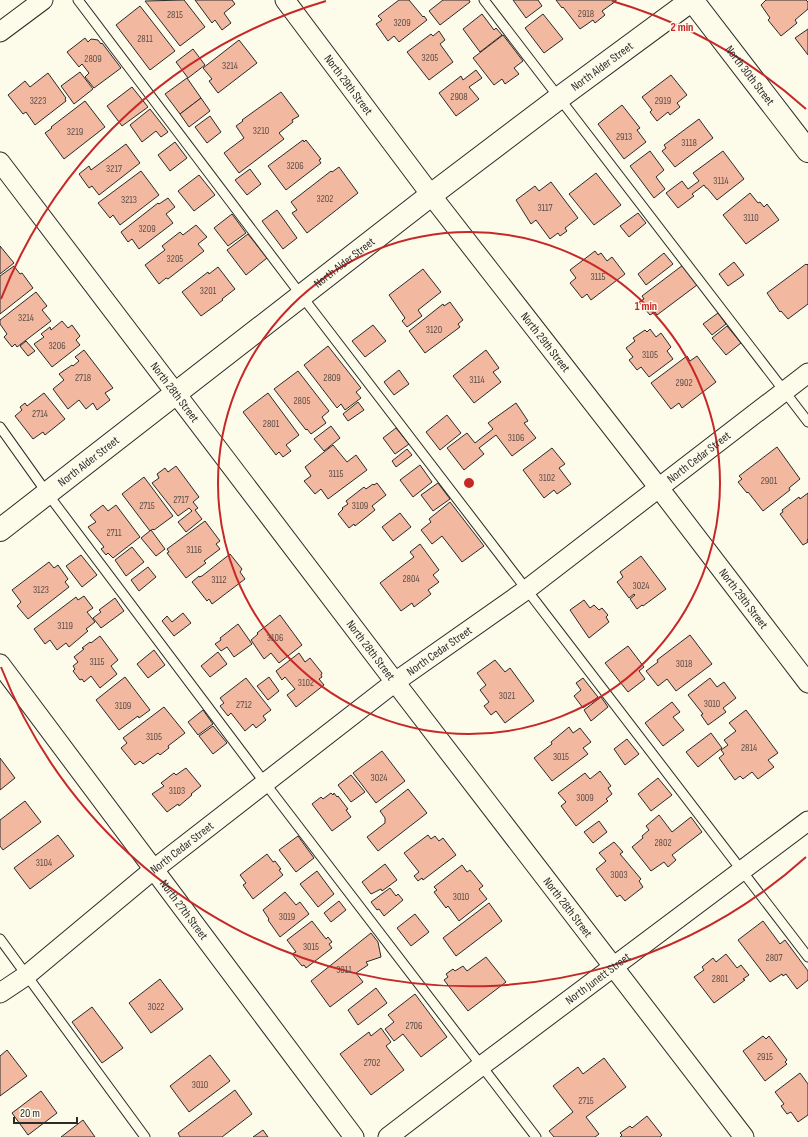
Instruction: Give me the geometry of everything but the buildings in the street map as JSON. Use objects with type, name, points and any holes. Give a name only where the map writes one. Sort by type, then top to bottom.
[{"type":"street","points":[[0,32],[43,0]]},
{"type":"street","name":"North 29th Street","points":[[285,0],[431,195],[659,488],[808,683]]},
{"type":"street","name":"North Alder Street","points":[[0,530],[431,195],[692,0]]},
{"type":"street","name":"North 30th Street","points":[[692,0],[806,143]]},
{"type":"street","name":"North 28th Street","points":[[0,162],[395,682],[744,1137]]},
{"type":"street","name":"North Cedar Street","points":[[0,993],[26,975],[153,870],[395,682],[526,590],[808,373]]},
{"type":"street","name":"North 27th Street","points":[[0,664],[354,1137]]},
{"type":"street","name":"North Junett Street","points":[[388,1137],[808,821]]},
{"type":"lane","points":[[78,0],[526,590],[808,956]]},
{"type":"lane","points":[[484,0],[808,422]]},
{"type":"lane","points":[[0,427],[47,494],[265,783],[536,1137]]},
{"type":"lane","points":[[0,939],[145,1137]]}]
